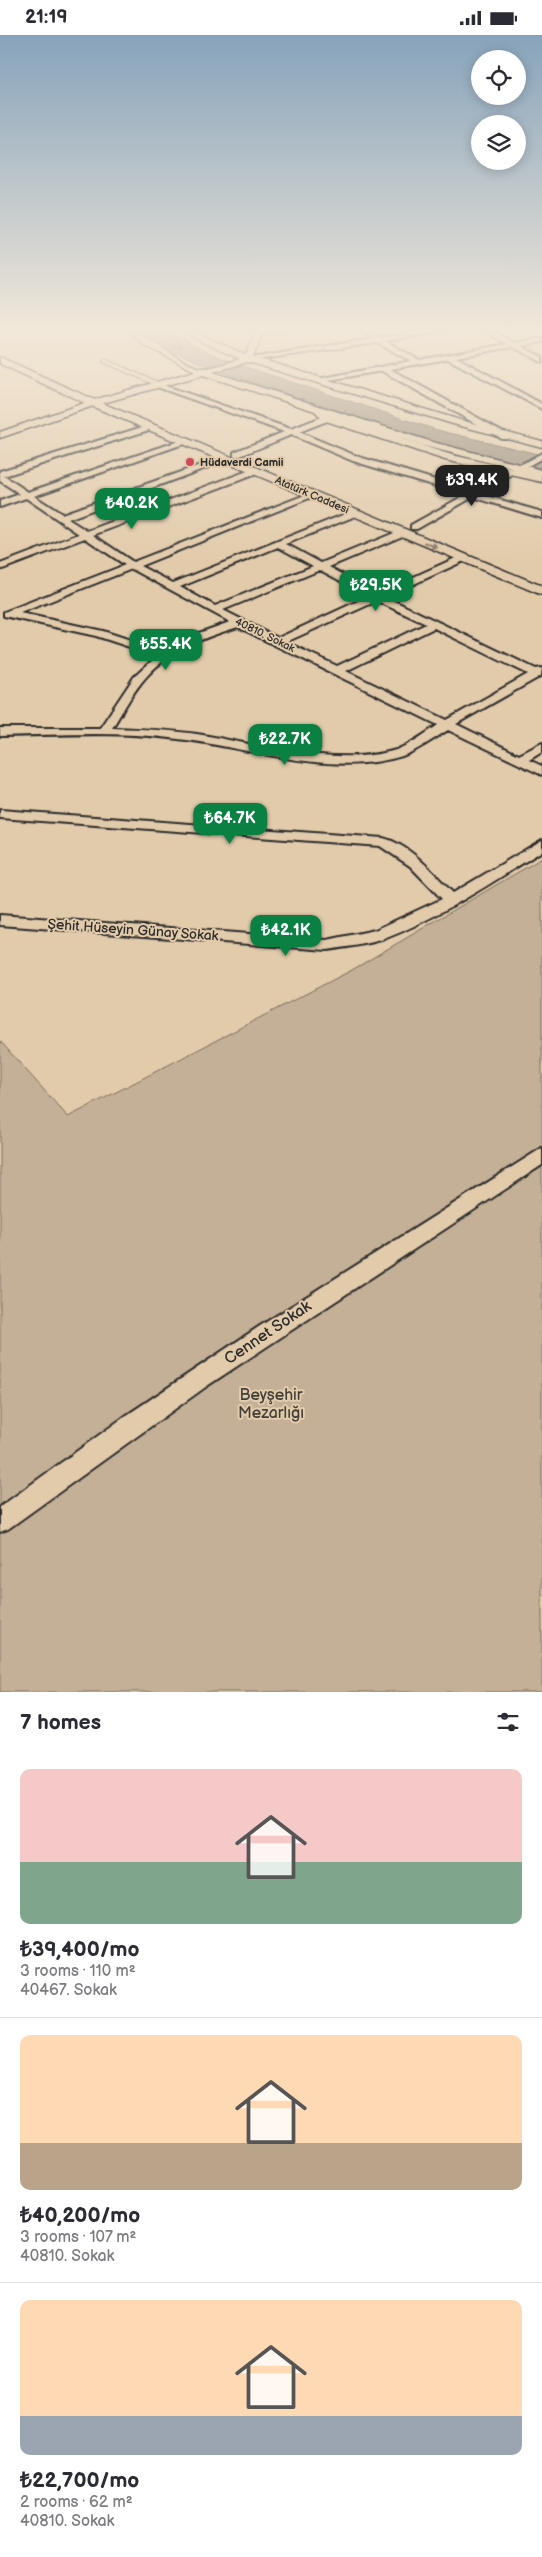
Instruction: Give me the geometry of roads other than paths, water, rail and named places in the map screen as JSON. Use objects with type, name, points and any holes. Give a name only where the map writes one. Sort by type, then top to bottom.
[{"type":"main road","name":"Atatürk Caddesi","points":[[103,407],[185,442],[232,457],[256,471],[542,591]]},
{"type":"main road","name":"Atatürk Caddesi","points":[[121,407],[232,457],[542,578]]},
{"type":"street","points":[[0,435],[80,407]]},
{"type":"street","points":[[222,407],[291,432],[356,459],[542,515]]},
{"type":"street","points":[[313,407],[337,413],[428,444],[542,479]]},
{"type":"street","points":[[409,407],[542,445]]},
{"type":"street","points":[[454,407],[505,436]]},
{"type":"street","points":[[318,409],[327,418],[449,458],[513,470],[542,473]]},
{"type":"street","points":[[60,518],[232,457],[327,418]]},
{"type":"street","points":[[0,476],[149,427]]},
{"type":"street","points":[[0,504],[185,442]]},
{"type":"street","points":[[414,527],[542,455]]},
{"type":"street","points":[[0,567],[256,471]]},
{"type":"street","name":"40810. Sokak","points":[[0,476],[133,566],[239,623],[542,771]]},
{"type":"street","points":[[4,613],[133,566],[313,495]]},
{"type":"street","points":[[172,587],[281,545],[355,513]]},
{"type":"street","points":[[215,610],[402,533]]},
{"type":"street","points":[[281,545],[378,597],[539,672]]},
{"type":"street","points":[[278,641],[463,558]]},
{"type":"street","points":[[4,613],[99,633],[164,655]]},
{"type":"street","points":[[104,731],[144,673],[164,655],[194,639],[239,623]]},
{"type":"street","points":[[338,670],[435,624]]},
{"type":"street","points":[[0,732],[104,731],[177,735],[305,755],[370,759],[397,753],[421,743],[446,725],[539,672]]},
{"type":"street","points":[[520,760],[542,747]]},
{"type":"street","points":[[0,814],[351,838],[383,842],[415,863],[452,900]]},
{"type":"street","name":"Şehit Hüseyin Günay Sokak","points":[[0,920],[327,945],[378,935],[452,900],[542,845]]},
{"type":"street","name":"Cennet Sokak","points":[[0,1521],[56,1478],[312,1303],[542,1156]]},
{"type":"water","points":[[327,407],[368,407],[437,430],[542,455],[542,469],[435,444]]},
{"type":"place","name":"Hüdaverdi Camii","points":[[190,462]]},
{"type":"park label","name":"Beyşehir Mezarlığı","points":[[271,1404]]}]
